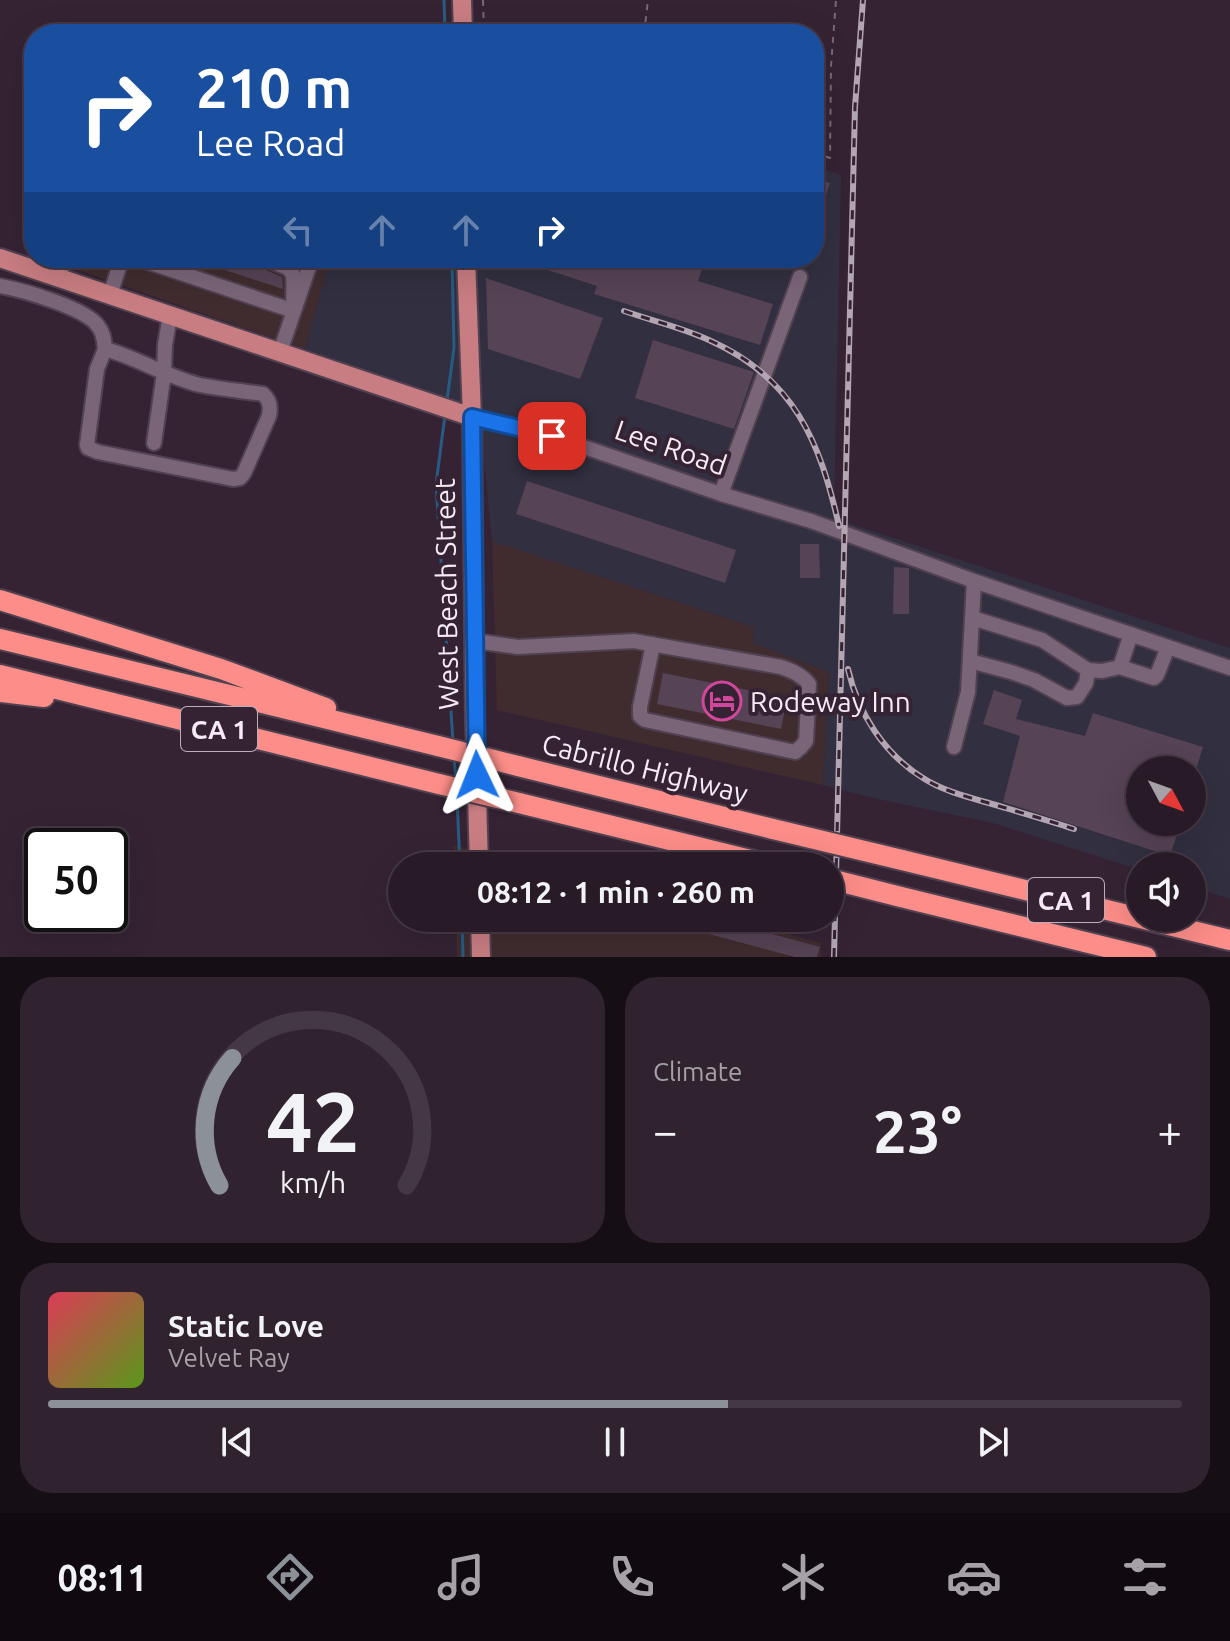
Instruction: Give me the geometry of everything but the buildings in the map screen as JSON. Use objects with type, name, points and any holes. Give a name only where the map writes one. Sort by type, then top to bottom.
[{"type":"highway","points":[[0,600],[221,669],[429,744]]},
{"type":"highway","name":"Cabrillo Highway","points":[[0,639],[1230,940]]},
{"type":"highway","name":"CA 1","points":[[0,675],[717,852]]},
{"type":"highway","points":[[0,692],[142,710]]},
{"type":"highway","name":"CA 1","points":[[844,883],[1146,957]]},
{"type":"main road","points":[[462,0],[463,24]]},
{"type":"main road","name":"Lee Road","points":[[0,258],[24,266]]},
{"type":"main road","name":"Lee Road","points":[[30,268],[472,417]]},
{"type":"main road","name":"West Beach Street","points":[[466,268],[472,417],[479,852]]},
{"type":"main road","points":[[480,932],[481,957]]},
{"type":"street","points":[[59,278],[62,268]]},
{"type":"street","points":[[110,295],[119,268]]},
{"type":"street","points":[[167,268],[294,311]]},
{"type":"street","points":[[182,273],[184,268]]},
{"type":"street","points":[[290,268],[294,275],[294,311]]},
{"type":"street","points":[[280,352],[309,268]]},
{"type":"street","points":[[721,494],[800,277]]},
{"type":"street","points":[[0,286],[82,312],[97,323],[104,334],[105,349],[97,369],[88,448],[240,478],[269,416],[271,407],[267,397],[199,385],[105,349]]},
{"type":"street","points":[[154,443],[170,315]]},
{"type":"street","name":"Lee Road","points":[[472,417],[552,436],[831,528],[974,581],[1230,668]]},
{"type":"street","points":[[954,747],[968,692],[974,581]]},
{"type":"street","points":[[973,618],[1042,640],[1088,670],[1120,667],[1154,678],[1168,647]]},
{"type":"street","points":[[1120,667],[1131,634]]},
{"type":"street","points":[[475,641],[518,647],[634,641],[653,644],[781,667],[804,677],[809,684],[806,741],[795,752],[645,720],[640,716],[640,707],[653,644]]},
{"type":"street","points":[[970,661],[1034,680],[1067,698],[1077,697],[1086,683],[1088,670]]},
{"type":"path","points":[[483,0],[484,24]]},
{"type":"path","points":[[645,24],[648,0]]},
{"type":"path","points":[[824,156],[830,158],[831,66],[836,0]]},
{"type":"shaded area","points":[[824,169],[841,175],[834,514],[854,525],[1230,648],[1230,899],[1206,891],[1206,852],[1126,852],[1126,866],[993,823],[823,785],[829,672],[753,643],[754,627],[492,541],[479,410],[305,349],[327,268],[824,268]]},
{"type":"shaded area","points":[[72,268],[327,268],[305,349]]},
{"type":"shaded area","points":[[492,541],[754,627],[753,643],[829,672],[823,785],[497,710]]},
{"type":"shaded area","points":[[453,845],[479,852],[453,852]]},
{"type":"shaded area","points":[[456,932],[780,932],[821,943],[821,957],[457,957]]},
{"type":"waterway","points":[[444,0],[445,24]]},
{"type":"waterway","points":[[447,400],[454,348],[452,268]]},
{"type":"waterway","points":[[445,415],[436,484],[453,742]]},
{"type":"waterway","points":[[454,758],[456,778]]},
{"type":"waterway","points":[[457,798],[459,852]]},
{"type":"waterway","points":[[462,932],[463,957]]},
{"type":"railway","points":[[834,957],[855,107],[863,0]]},
{"type":"railway","points":[[624,311],[711,341],[740,356],[764,374],[799,416],[812,441],[823,467],[839,526]]},
{"type":"railway","points":[[848,669],[858,701],[875,731],[909,768],[947,790],[1074,829]]},
{"type":"place","name":"Rodeway Inn","points":[[722,701]]},
{"type":"route","points":[[477,775],[472,417],[552,436]]}]
